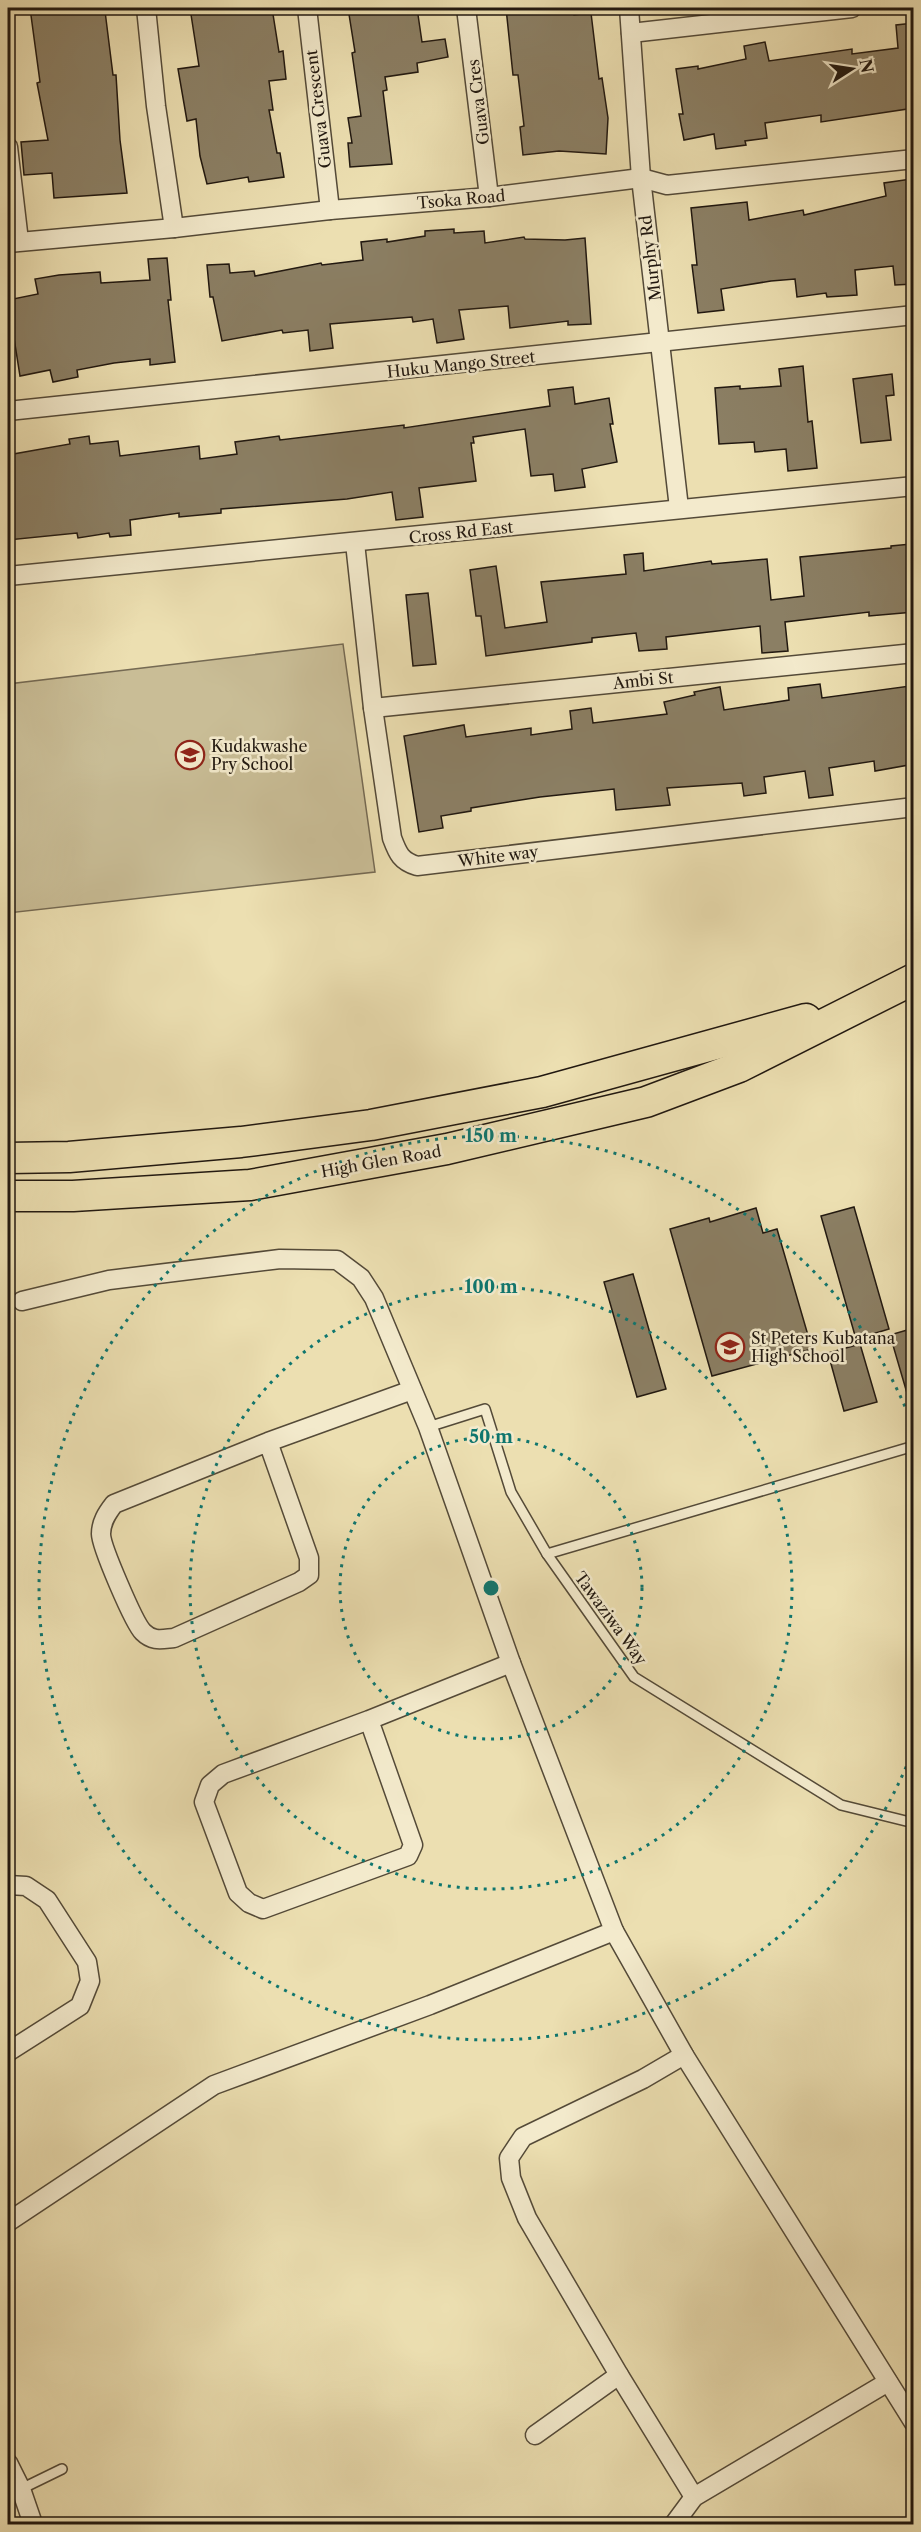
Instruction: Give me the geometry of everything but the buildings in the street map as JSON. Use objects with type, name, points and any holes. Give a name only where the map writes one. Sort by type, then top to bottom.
[{"type":"main road","name":"High Glen Road","points":[[8,1196],[73,1196],[250,1185],[447,1149],[646,1102],[739,1067],[914,979]]},
{"type":"main road","name":"High Glen Road","points":[[8,1158],[69,1157],[195,1146],[370,1125],[542,1092],[872,1000]]},
{"type":"street","points":[[146,8],[156,106],[174,228]]},
{"type":"street","name":"Guava Crescent","points":[[307,8],[330,210]]},
{"type":"street","name":"Guava Cres","points":[[466,8],[489,197]]},
{"type":"street","name":"Murphy Rd","points":[[629,8],[641,178],[679,508]]},
{"type":"street","points":[[631,33],[852,8]]},
{"type":"street","points":[[8,147],[13,242]]},
{"type":"street","name":"Tsoka Road","points":[[13,242],[174,228],[330,210],[489,197],[641,178],[667,185],[914,159]]},
{"type":"street","name":"Huku Mango Street","points":[[8,411],[914,315]]},
{"type":"street","name":"Cross Rd East","points":[[8,576],[914,486]]},
{"type":"street","name":"White way","points":[[355,543],[373,708],[392,838],[400,858],[417,866],[914,807]]},
{"type":"street","name":"Ambi St","points":[[373,708],[914,652]]},
{"type":"street","points":[[22,1301],[109,1280],[280,1260],[337,1260],[361,1278],[374,1298],[428,1427],[512,1663],[614,1931],[684,2055],[914,2423]]},
{"type":"street","points":[[268,1442],[309,1558],[309,1575],[299,1582],[174,1638],[156,1640],[143,1632],[127,1604],[100,1535],[104,1519],[114,1504],[268,1442],[412,1390]]},
{"type":"street","points":[[369,1720],[413,1845],[412,1851],[408,1856],[263,1909],[249,1903],[238,1893],[204,1802],[210,1785],[223,1774],[369,1720],[512,1663]]},
{"type":"street","points":[[8,1885],[26,1886],[47,1900],[87,1962],[90,1981],[80,2006],[8,2052]]},
{"type":"street","points":[[8,2222],[214,2085],[430,2005],[614,1931]]},
{"type":"street","points":[[684,2055],[643,2079],[523,2138],[509,2158],[511,2178],[527,2218],[618,2375],[694,2497]]},
{"type":"street","points":[[535,2434],[618,2375]]},
{"type":"street","points":[[674,2524],[694,2497],[888,2382]]},
{"type":"street","points":[[8,2463],[21,2489],[33,2524]]},
{"type":"lane","name":"Tawaziwa Way","points":[[428,1427],[485,1409],[512,1492],[547,1554],[634,1677],[841,1805],[914,1823]]},
{"type":"lane","points":[[547,1554],[914,1446]]},
{"type":"lane","points":[[21,2489],[62,2469]]},
{"type":"shaded area","points":[[343,644],[375,872],[8,913],[8,684]]},
{"type":"place","name":"Kudakwashe Pry School","points":[[190,755]]},
{"type":"place","name":"St Peters Kubatana High School","points":[[730,1347]]}]
